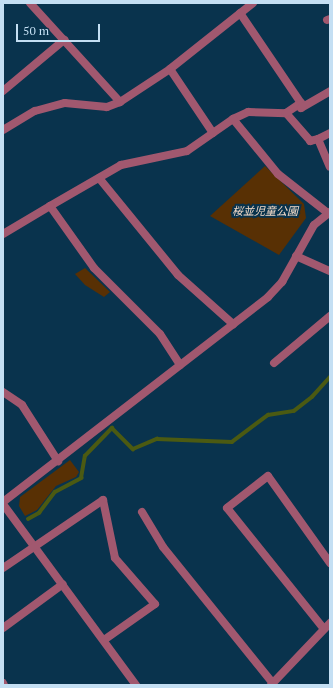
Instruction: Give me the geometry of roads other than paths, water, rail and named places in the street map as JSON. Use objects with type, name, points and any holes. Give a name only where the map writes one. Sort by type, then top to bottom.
[{"type":"street","points":[[30,3],[120,102]]},
{"type":"street","points":[[3,130],[35,111],[65,103],[107,107],[120,102],[170,69],[253,3]]},
{"type":"street","points":[[240,13],[301,103],[301,108],[330,91]]},
{"type":"street","points":[[3,91],[64,40]]},
{"type":"street","points":[[170,69],[213,133]]},
{"type":"street","points":[[3,234],[121,165],[187,151],[233,119],[248,112],[286,113],[301,103]]},
{"type":"street","points":[[286,113],[310,141],[330,133]]},
{"type":"street","points":[[136,685],[37,547],[3,503],[268,297],[282,282],[314,225],[329,212],[278,174],[233,119]]},
{"type":"street","points":[[318,139],[330,167]]},
{"type":"street","points":[[99,178],[178,275],[233,324]]},
{"type":"street","points":[[50,206],[94,268],[160,334],[180,365]]},
{"type":"street","points":[[296,256],[330,271]]},
{"type":"street","points":[[274,363],[330,316]]},
{"type":"street","points":[[3,392],[22,405],[58,461]]},
{"type":"street","points":[[142,512],[163,547],[271,684],[327,626],[227,508],[268,476],[330,563]]},
{"type":"street","points":[[3,568],[37,547],[103,500],[115,558],[155,604],[104,640]]},
{"type":"street","points":[[3,628],[63,584]]},
{"type":"waterway","points":[[28,519],[39,513],[55,492],[81,478],[85,456],[112,428],[133,449],[157,439],[232,442],[268,415],[294,411],[312,397],[330,377]]},
{"type":"park label","name":"桜並児童公園","points":[[265,211]]}]
